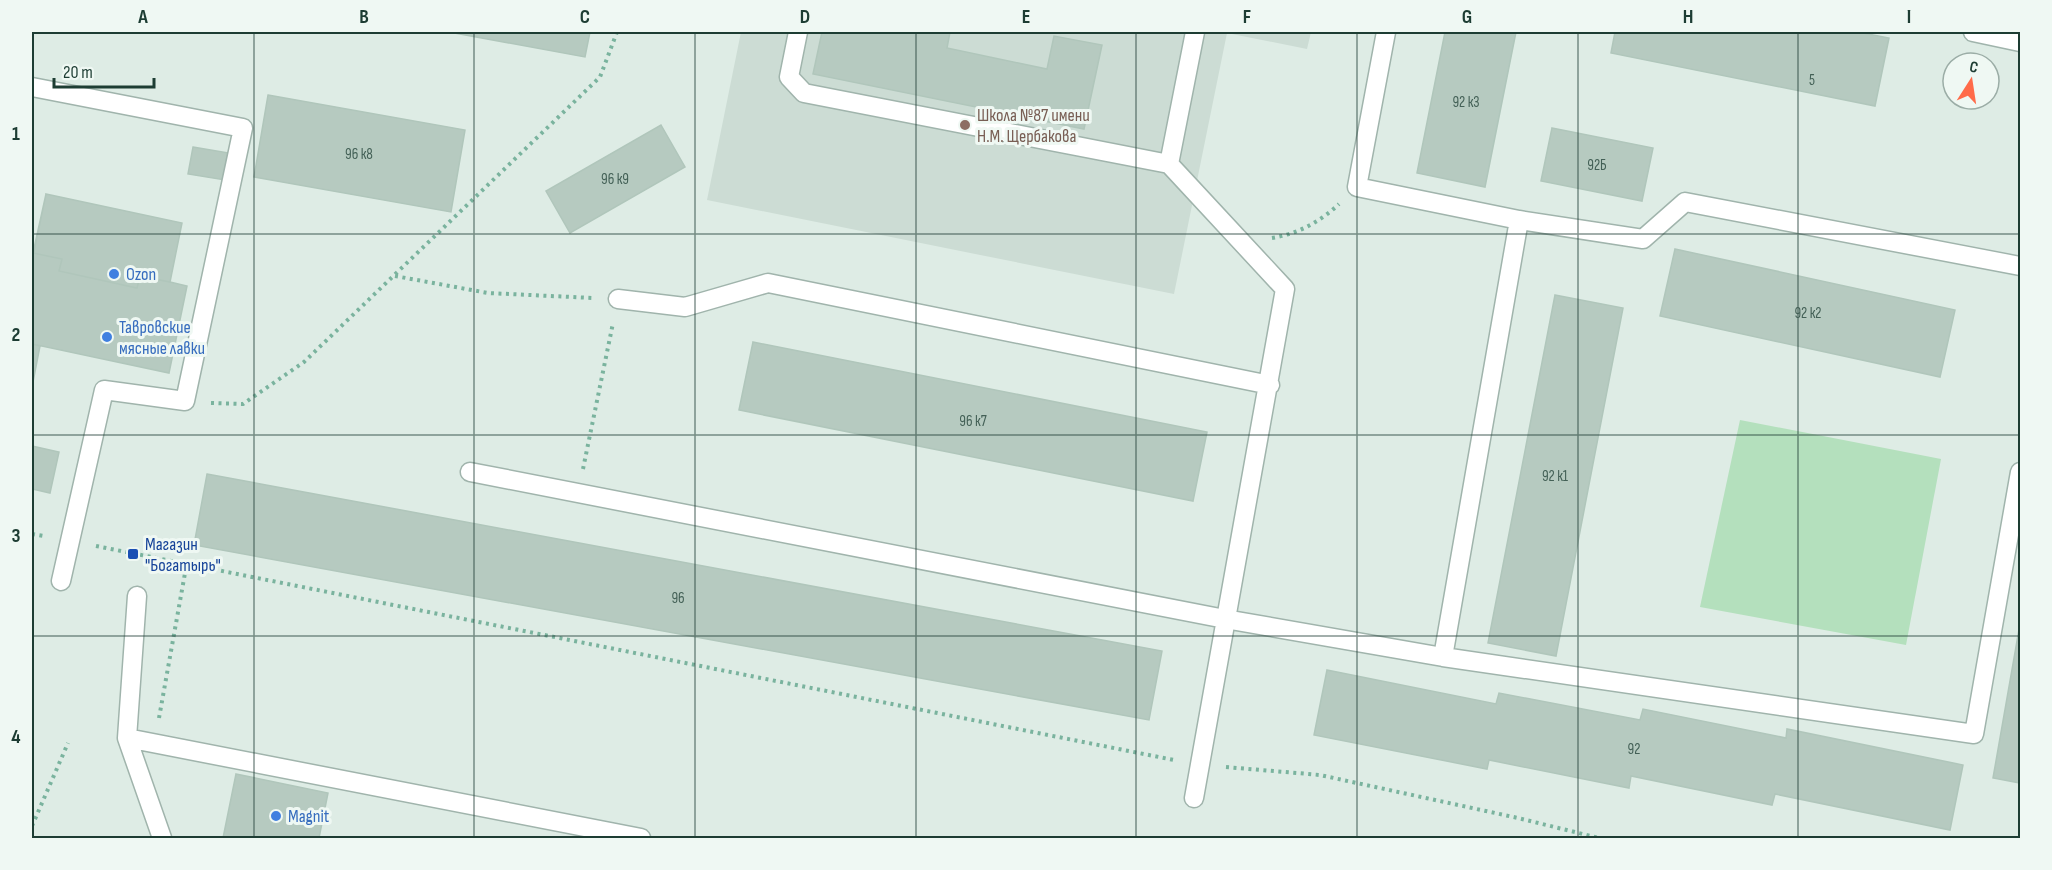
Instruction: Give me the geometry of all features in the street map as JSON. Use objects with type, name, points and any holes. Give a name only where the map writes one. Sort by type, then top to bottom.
[{"type":"lane","points":[[798,32],[789,77],[804,93],[1169,164],[1285,289],[1270,385],[1225,619],[1194,798]]},
{"type":"lane","points":[[1169,164],[1195,32]]},
{"type":"lane","points":[[1386,32],[1357,187],[1520,220],[1643,240],[1685,202],[2020,266]]},
{"type":"lane","points":[[1973,32],[2020,42]]},
{"type":"lane","points":[[32,87],[243,128],[185,401],[104,390],[61,581]]},
{"type":"lane","points":[[1443,657],[1520,220]]},
{"type":"lane","points":[[618,299],[685,307],[768,283],[1270,385]]},
{"type":"lane","points":[[470,472],[1225,619],[1443,657],[1974,734],[2020,472]]},
{"type":"lane","points":[[137,596],[127,738],[162,838]]},
{"type":"lane","points":[[127,738],[641,838]]},
{"type":"path","points":[[185,401],[243,404],[304,362],[600,77],[617,32]]},
{"type":"path","points":[[1242,243],[1291,235],[1327,216],[1357,187]]},
{"type":"path","points":[[394,276],[488,293],[618,299],[578,493]]},
{"type":"path","points":[[32,534],[187,562],[1200,765],[1320,775],[1599,838]]},
{"type":"path","points":[[155,743],[187,562]]},
{"type":"path","points":[[32,826],[68,743]]},
{"type":"shaded area","name":"Школа №87 имени Н.М. Щербакова","points":[[741,32],[1311,32],[1307,49],[1227,33],[1174,294],[707,200]]},
{"type":"green space","points":[[1740,420],[1941,459],[1906,645],[1700,607]]},
{"type":"building","points":[[449,32],[590,32],[585,57]]},
{"type":"building","points":[[822,32],[950,32],[947,48],[1047,69],[1054,36],[1102,45],[1084,129],[813,74]]},
{"type":"building","points":[[1445,32],[1516,32],[1485,187],[1417,173]]},
{"type":"building","points":[[1615,32],[1858,32],[1889,38],[1875,106],[1611,53]]},
{"type":"building","points":[[268,95],[465,130],[451,212],[254,177]]},
{"type":"building","points":[[661,125],[685,167],[570,233],[546,191]]},
{"type":"building","points":[[1552,128],[1653,148],[1642,201],[1541,181]]},
{"type":"building","points":[[193,147],[229,153],[225,180],[188,174]]},
{"type":"building","points":[[46,194],[182,223],[170,282],[187,286],[169,373],[32,344],[32,261]]},
{"type":"building","points":[[46,194],[182,223],[170,282],[140,276],[137,288],[59,271],[62,259],[33,253]]},
{"type":"building","points":[[1675,249],[1955,310],[1940,377],[1660,316]]},
{"type":"building","points":[[1555,295],[1623,308],[1556,656],[1488,643]]},
{"type":"building","points":[[753,342],[1207,432],[1193,501],[739,410]]},
{"type":"building","points":[[32,344],[40,346],[32,387]]},
{"type":"building","points":[[32,446],[59,452],[50,493],[32,489]]},
{"type":"building","points":[[207,474],[1162,651],[1149,720],[194,545]]},
{"type":"building","points":[[2020,624],[2020,783],[1993,778]]},
{"type":"building","points":[[1327,670],[1496,704],[1499,693],[1640,720],[1643,709],[1786,738],[1787,729],[1963,765],[1950,830],[1775,794],[1772,805],[1631,776],[1629,788],[1489,760],[1487,769],[1314,735]]},
{"type":"building","name":"Magnit","points":[[236,774],[328,793],[319,838],[223,838]]},
{"type":"place","name":"Школа №87 имени Н.М. Щербакова","points":[[965,125]]},
{"type":"place","name":"Ozon","points":[[114,274]]},
{"type":"place","name":"Тавровские мясные лавки","points":[[107,337]]},
{"type":"place","name":"Магазин \"Богатырь\"","points":[[133,554]]},
{"type":"place","name":"Magnit","points":[[276,816]]}]
